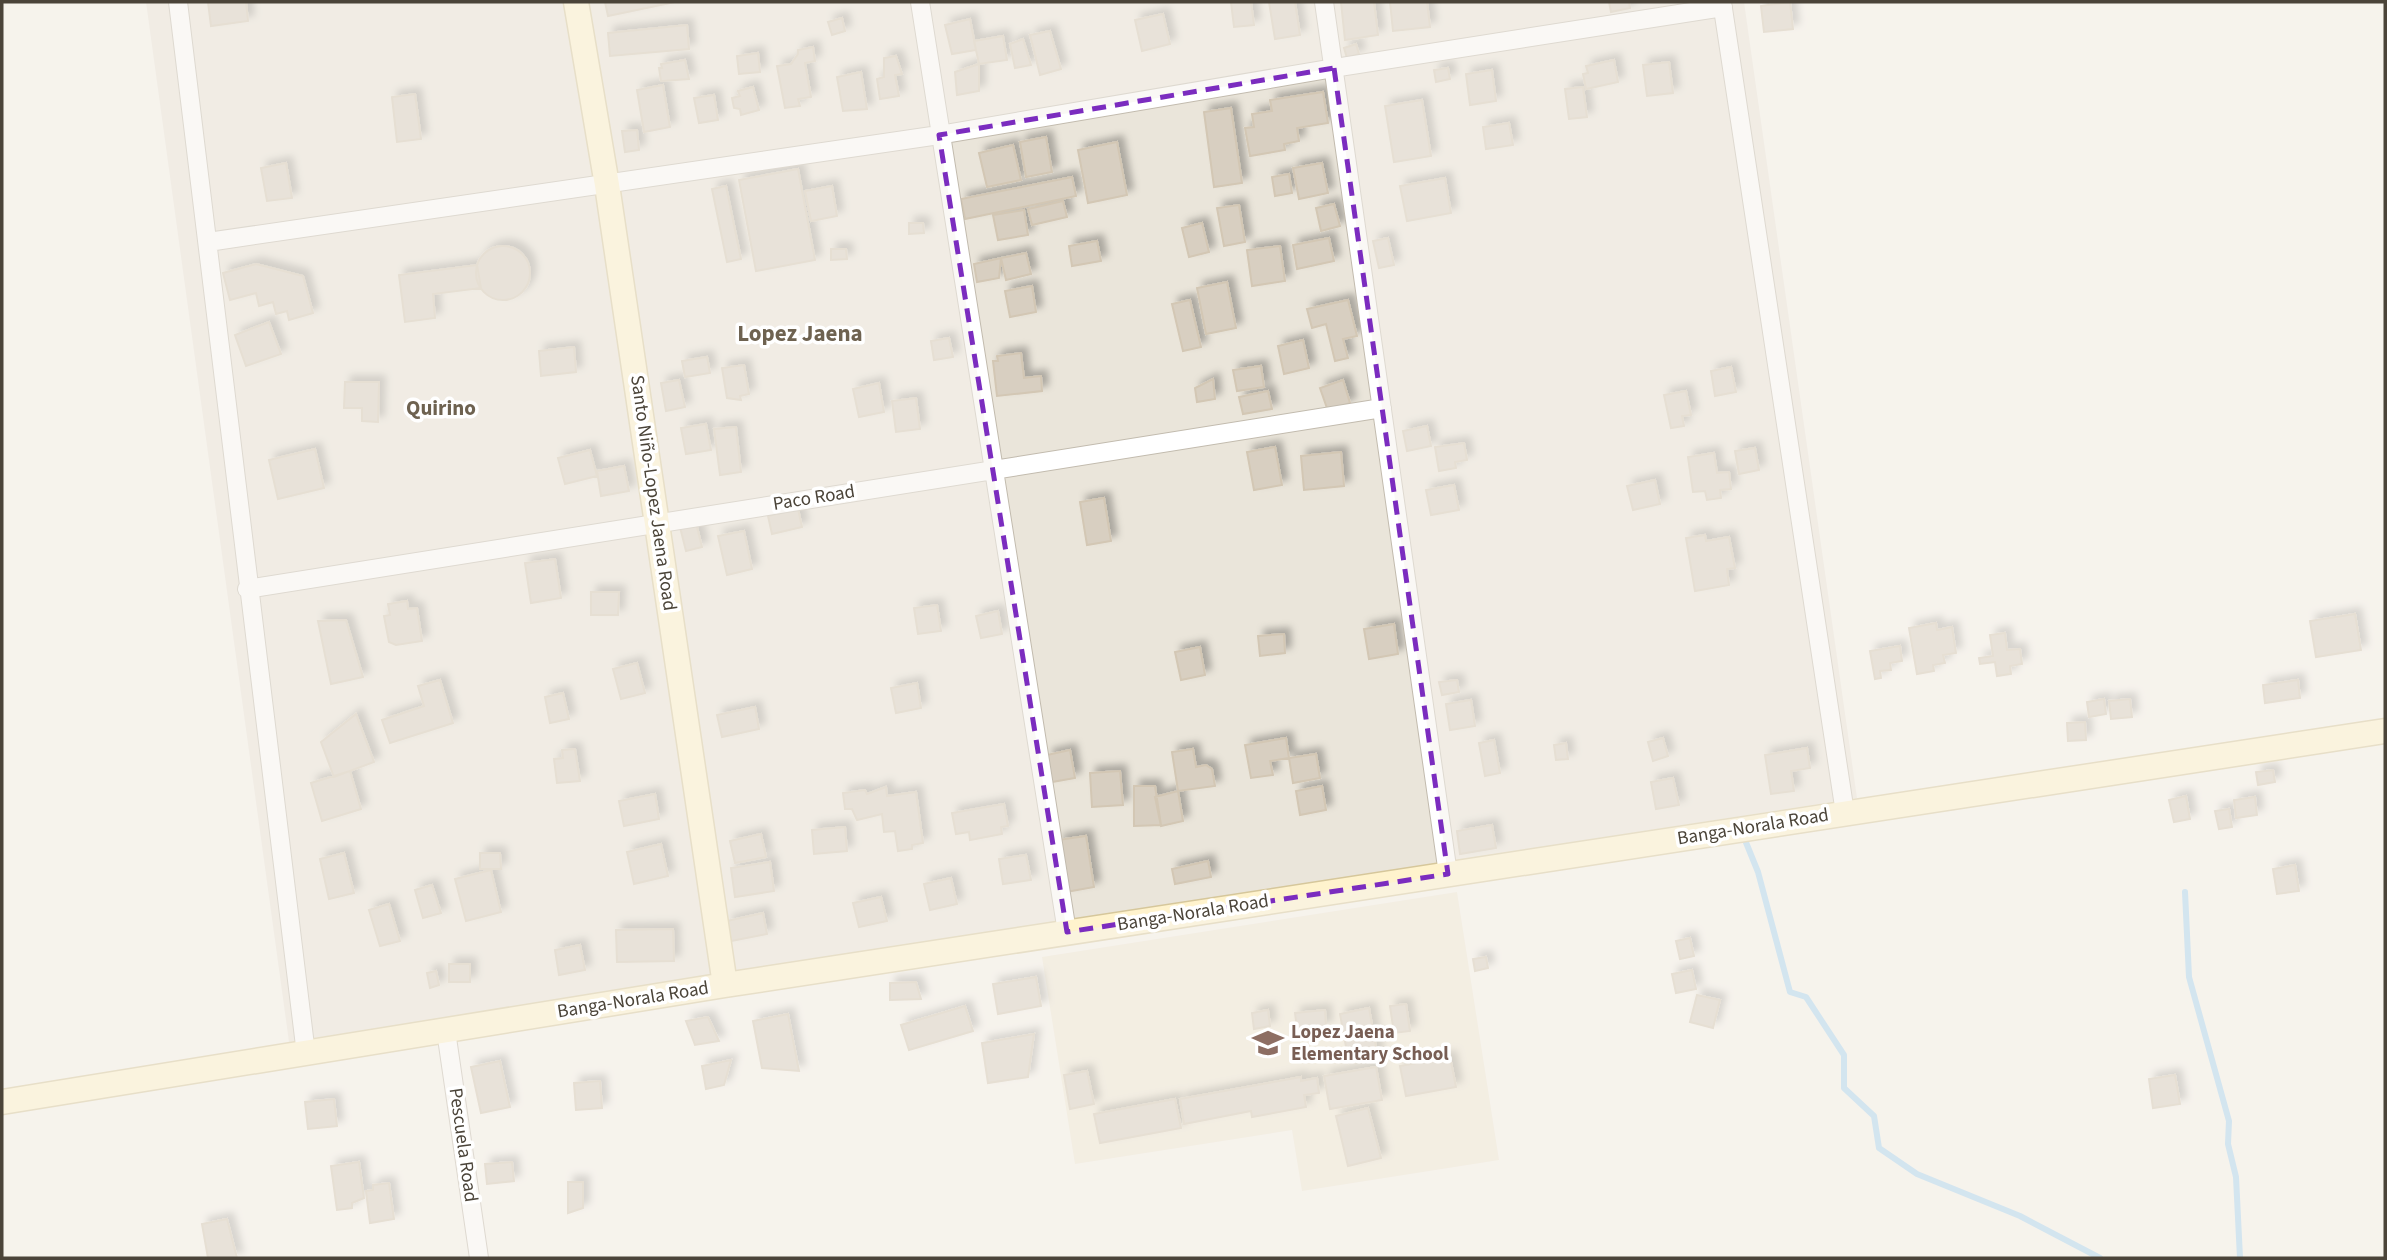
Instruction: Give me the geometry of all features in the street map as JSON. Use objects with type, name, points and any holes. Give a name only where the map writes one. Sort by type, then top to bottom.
[{"type":"main road","name":"Santo Niño-Lopez Jaena Road","points":[[576,2],[607,185],[725,985]]},
{"type":"main road","name":"Banga-Norala Road","points":[[2,1102],[725,985],[2385,731]]},
{"type":"street","points":[[178,2],[247,589],[306,1054]]},
{"type":"street","points":[[920,2],[1067,932]]},
{"type":"street","points":[[1324,2],[1448,874]]},
{"type":"street","points":[[208,242],[939,135],[1723,5],[1845,813]]},
{"type":"street","name":"Paco Road","points":[[247,589],[1382,408]]},
{"type":"street","name":"Pescuela Road","points":[[446,1031],[479,1258]]},
{"type":"highlighted area","points":[[1334,68],[1448,874],[1067,932],[939,135]]},
{"type":"shaded area","points":[[146,2],[1744,2],[1857,798],[289,1042]]},
{"type":"shaded area","name":"Lopez Jaena Elementary School","points":[[1457,892],[1499,1160],[1302,1191],[1292,1130],[1075,1164],[1042,957]]},
{"type":"building","points":[[208,2],[246,2],[248,21],[211,26]]},
{"type":"building","points":[[605,2],[675,2],[608,16]]},
{"type":"building","points":[[1231,2],[1251,2],[1254,25],[1234,27]]},
{"type":"building","points":[[1269,2],[1295,2],[1300,35],[1275,39]]},
{"type":"building","points":[[1341,2],[1374,2],[1378,35],[1345,40]]},
{"type":"building","points":[[1390,2],[1427,2],[1430,27],[1393,31]]},
{"type":"building","points":[[1609,2],[1629,2],[1630,8],[1611,12]]},
{"type":"building","points":[[1790,2],[1793,29],[1764,32],[1761,6]]},
{"type":"building","points":[[1163,14],[1170,44],[1142,51],[1135,20]]},
{"type":"building","points":[[842,18],[845,31],[832,35],[828,22]]},
{"type":"building","points":[[970,19],[976,50],[952,54],[945,25]]},
{"type":"building","points":[[687,25],[689,49],[610,56],[608,33]]},
{"type":"building","points":[[1050,31],[1061,69],[1040,75],[1030,35]]},
{"type":"building","points":[[1003,36],[1007,60],[979,64],[974,41]]},
{"type":"building","points":[[1023,39],[1031,65],[1015,68],[1010,44]]},
{"type":"building","points":[[1356,44],[1359,54],[1347,58],[1344,48]]},
{"type":"building","points":[[813,47],[815,61],[805,63],[811,97],[798,99],[800,106],[785,108],[777,66],[791,64],[798,50]]},
{"type":"building","points":[[758,53],[760,72],[739,74],[737,56]]},
{"type":"building","points":[[896,56],[902,74],[895,75],[899,96],[880,99],[877,79],[884,77],[884,58]]},
{"type":"building","points":[[685,60],[689,79],[661,81],[661,64]]},
{"type":"building","points":[[1614,60],[1618,82],[1586,89],[1583,74],[1588,73],[1586,66]]},
{"type":"building","points":[[1669,62],[1673,93],[1647,96],[1643,65]]},
{"type":"building","points":[[979,64],[979,91],[957,95],[955,72]]},
{"type":"building","points":[[1448,68],[1450,79],[1436,82],[1434,70]]},
{"type":"building","points":[[1492,70],[1496,101],[1470,105],[1466,74]]},
{"type":"building","points":[[861,72],[867,109],[843,111],[837,77]]},
{"type":"building","points":[[663,85],[670,127],[644,132],[637,90]]},
{"type":"building","points":[[753,87],[759,110],[741,115],[740,109],[734,108],[732,98],[740,96],[738,91]]},
{"type":"building","points":[[1583,87],[1587,117],[1569,119],[1565,89]]},
{"type":"building","points":[[1323,92],[1328,123],[1297,128],[1299,141],[1284,144],[1285,150],[1250,156],[1245,128],[1254,127],[1252,114],[1272,111],[1270,100]]},
{"type":"building","points":[[415,94],[421,139],[397,142],[392,97]]},
{"type":"building","points":[[714,95],[718,120],[699,123],[694,98]]},
{"type":"building","points":[[1422,100],[1431,156],[1394,162],[1385,106]]},
{"type":"building","points":[[1231,108],[1242,183],[1214,187],[1204,112]]},
{"type":"building","points":[[1509,123],[1513,145],[1486,149],[1483,127]]},
{"type":"building","points":[[637,130],[639,150],[625,152],[622,131]]},
{"type":"building","points":[[1046,137],[1052,172],[1026,177],[1020,142]]},
{"type":"building","points":[[1117,142],[1127,195],[1088,203],[1078,150]]},
{"type":"building","points":[[1013,145],[1021,180],[987,187],[979,153]]},
{"type":"building","points":[[286,163],[292,198],[267,201],[261,168]]},
{"type":"building","points":[[1322,163],[1328,193],[1299,199],[1293,168]]},
{"type":"building","points":[[798,169],[815,260],[756,271],[739,180]]},
{"type":"building","points":[[1289,174],[1292,193],[1275,196],[1272,177]]},
{"type":"building","points":[[1072,177],[1076,196],[965,219],[961,199]]},
{"type":"building","points":[[1445,178],[1451,213],[1407,221],[1400,186]]},
{"type":"building","points":[[726,186],[741,259],[727,262],[712,189]]},
{"type":"building","points":[[832,186],[837,216],[811,221],[805,191]]},
{"type":"building","points":[[1063,201],[1067,217],[1032,225],[1028,209]]},
{"type":"building","points":[[1334,204],[1340,226],[1321,231],[1316,208]]},
{"type":"building","points":[[1239,205],[1245,242],[1224,246],[1217,208]]},
{"type":"building","points":[[1024,210],[1028,235],[998,240],[993,215]]},
{"type":"building","points":[[909,223],[923,223],[924,233],[909,234]]},
{"type":"building","points":[[1202,223],[1209,252],[1189,257],[1182,228]]},
{"type":"building","points":[[1329,238],[1334,261],[1297,269],[1293,245]]},
{"type":"building","points":[[1388,238],[1394,265],[1379,268],[1373,241]]},
{"type":"building","points":[[1097,241],[1101,261],[1072,266],[1069,246]]},
{"type":"building","points":[[503,246],[522,254],[530,273],[522,292],[503,300],[484,292],[476,273],[484,254]]},
{"type":"building","points":[[1280,246],[1285,281],[1252,286],[1247,250]]},
{"type":"building","points":[[831,249],[846,249],[847,259],[831,260]]},
{"type":"building","points":[[1026,253],[1031,274],[1006,280],[1001,258]]},
{"type":"building","points":[[1001,258],[999,278],[977,282],[974,264]]},
{"type":"building","points":[[256,264],[303,276],[313,313],[289,320],[287,311],[276,314],[273,302],[259,306],[256,293],[230,300],[223,273]]},
{"type":"building","points":[[477,265],[481,288],[433,294],[435,318],[405,322],[399,275]]},
{"type":"building","points":[[1227,282],[1236,328],[1206,334],[1197,288]]},
{"type":"building","points":[[1032,286],[1036,312],[1010,317],[1005,291]]},
{"type":"building","points":[[1190,300],[1201,347],[1183,351],[1172,304]]},
{"type":"building","points":[[1348,300],[1357,336],[1343,339],[1348,358],[1335,361],[1326,324],[1312,328],[1307,309]]},
{"type":"building","points":[[269,322],[281,354],[246,366],[235,335]]},
{"type":"building","points":[[949,338],[953,357],[934,360],[931,341]]},
{"type":"building","points":[[1303,340],[1309,368],[1284,374],[1278,346]]},
{"type":"building","points":[[574,347],[576,372],[541,376],[539,351]]},
{"type":"building","points":[[1021,353],[1024,378],[1041,376],[1042,391],[997,396],[993,361],[998,361],[997,356]]},
{"type":"building","points":[[707,357],[710,373],[685,377],[682,361]]},
{"type":"building","points":[[744,365],[749,394],[740,396],[741,400],[727,398],[722,368]]},
{"type":"building","points":[[1261,366],[1264,387],[1237,391],[1233,370]]},
{"type":"building","points":[[1731,367],[1736,392],[1715,396],[1711,371]]},
{"type":"building","points":[[1213,379],[1215,399],[1197,402],[1195,388]]},
{"type":"building","points":[[679,380],[685,407],[666,411],[661,383]]},
{"type":"building","points":[[1343,380],[1350,403],[1328,411],[1320,388]]},
{"type":"building","points":[[345,382],[379,382],[378,422],[362,421],[362,408],[344,408]]},
{"type":"building","points":[[879,383],[884,412],[859,417],[853,389]]},
{"type":"building","points":[[1268,391],[1272,409],[1243,414],[1239,397]]},
{"type":"building","points":[[1686,391],[1691,415],[1682,416],[1684,426],[1671,428],[1664,395]]},
{"type":"building","points":[[916,398],[920,429],[896,432],[892,401]]},
{"type":"building","points":[[706,424],[711,450],[686,454],[681,428]]},
{"type":"building","points":[[1427,426],[1431,446],[1407,451],[1403,431]]},
{"type":"building","points":[[736,427],[741,472],[720,475],[714,429]]},
{"type":"building","points":[[1464,443],[1467,460],[1455,462],[1456,468],[1439,471],[1435,447]]},
{"type":"building","points":[[1275,447],[1282,485],[1254,490],[1247,452]]},
{"type":"building","points":[[1755,448],[1759,470],[1739,474],[1735,451]]},
{"type":"building","points":[[315,449],[324,488],[278,499],[269,460]]},
{"type":"building","points":[[590,450],[597,476],[565,484],[558,458]]},
{"type":"building","points":[[1341,452],[1344,486],[1304,490],[1301,456]]},
{"type":"building","points":[[1714,453],[1717,473],[1729,472],[1731,489],[1720,490],[1721,498],[1707,500],[1705,491],[1693,492],[1688,457]]},
{"type":"building","points":[[624,466],[629,491],[601,496],[597,471]]},
{"type":"building","points":[[1655,480],[1660,504],[1633,510],[1627,486]]},
{"type":"building","points":[[1454,485],[1459,510],[1431,515],[1426,490]]},
{"type":"building","points":[[1104,498],[1111,541],[1087,545],[1080,502]]},
{"type":"building","points":[[798,509],[802,527],[772,534],[768,516]]},
{"type":"building","points":[[696,523],[702,547],[686,551],[680,527]]},
{"type":"building","points":[[744,531],[752,569],[727,575],[718,536]]},
{"type":"building","points":[[1705,535],[1706,541],[1729,537],[1735,568],[1727,569],[1729,585],[1695,591],[1686,538]]},
{"type":"building","points":[[555,559],[561,598],[531,603],[525,563]]},
{"type":"building","points":[[591,592],[619,592],[618,615],[591,615]]},
{"type":"building","points":[[407,601],[408,609],[417,608],[422,641],[396,645],[389,642],[384,616],[390,615],[388,604]]},
{"type":"building","points":[[937,605],[941,631],[918,634],[914,608]]},
{"type":"building","points":[[998,611],[1002,634],[981,638],[976,616]]},
{"type":"building","points":[[2355,614],[2361,650],[2316,657],[2310,621]]},
{"type":"building","points":[[346,620],[363,677],[331,684],[318,621]]},
{"type":"building","points":[[1936,623],[1937,630],[1952,627],[1956,653],[1943,655],[1945,663],[1933,665],[1934,671],[1917,674],[1909,628]]},
{"type":"building","points":[[1394,624],[1398,654],[1369,659],[1364,629]]},
{"type":"building","points":[[2005,633],[2007,650],[2020,649],[2022,664],[2010,666],[2011,674],[1997,676],[1995,662],[1980,664],[1979,658],[1993,656],[1990,635]]},
{"type":"building","points":[[1284,634],[1285,653],[1260,656],[1258,636]]},
{"type":"building","points":[[1900,646],[1902,661],[1890,663],[1891,670],[1880,671],[1881,678],[1875,679],[1870,651]]},
{"type":"building","points":[[1200,647],[1205,675],[1181,680],[1175,652]]},
{"type":"building","points":[[637,663],[645,693],[621,699],[613,669]]},
{"type":"building","points":[[440,680],[453,723],[390,743],[382,720],[424,706],[418,686]]},
{"type":"building","points":[[1457,680],[1459,692],[1442,695],[1439,682]]},
{"type":"building","points":[[2298,680],[2300,698],[2265,703],[2263,685]]},
{"type":"building","points":[[917,683],[921,708],[896,713],[891,688]]},
{"type":"building","points":[[563,693],[569,719],[550,723],[545,697]]},
{"type":"building","points":[[2104,699],[2106,714],[2089,717],[2087,702]]},
{"type":"building","points":[[2130,699],[2132,717],[2111,719],[2109,701]]},
{"type":"building","points":[[1471,700],[1475,726],[1450,730],[1446,704]]},
{"type":"building","points":[[755,707],[759,729],[722,737],[717,715]]},
{"type":"building","points":[[356,714],[374,762],[334,777],[321,742]]},
{"type":"building","points":[[2085,722],[2086,740],[2068,741],[2067,723]]},
{"type":"building","points":[[1286,738],[1289,758],[1270,761],[1273,775],[1251,778],[1245,745]]},
{"type":"building","points":[[1663,738],[1668,756],[1653,761],[1648,742]]},
{"type":"building","points":[[1494,740],[1500,773],[1485,776],[1479,743]]},
{"type":"building","points":[[1566,743],[1568,759],[1556,760],[1554,745]]},
{"type":"building","points":[[1807,748],[1810,768],[1791,771],[1794,791],[1771,794],[1765,755]]},
{"type":"building","points":[[575,749],[580,781],[557,783],[554,759],[563,758],[562,750]]},
{"type":"building","points":[[1193,749],[1196,767],[1206,765],[1212,769],[1215,786],[1178,791],[1172,752]]},
{"type":"building","points":[[1070,750],[1075,778],[1052,782],[1047,755]]},
{"type":"building","points":[[1316,754],[1320,778],[1293,783],[1289,758]]},
{"type":"building","points":[[2273,770],[2275,782],[2258,785],[2256,772]]},
{"type":"building","points":[[350,771],[361,809],[322,821],[311,783]]},
{"type":"building","points":[[1120,771],[1123,805],[1092,807],[1090,773]]},
{"type":"building","points":[[1673,778],[1679,805],[1656,809],[1651,782]]},
{"type":"building","points":[[1134,786],[1155,786],[1161,825],[1134,826]]},
{"type":"building","points":[[1322,786],[1326,810],[1300,815],[1296,791]]},
{"type":"building","points":[[886,787],[887,796],[916,792],[923,843],[912,845],[912,849],[898,851],[895,831],[884,832],[882,814],[857,820],[852,809],[845,809],[843,793],[865,790],[867,794]]},
{"type":"building","points":[[1178,791],[1183,821],[1161,826],[1155,797]]},
{"type":"building","points":[[655,794],[659,819],[624,826],[619,801]]},
{"type":"building","points":[[2186,796],[2190,819],[2174,822],[2169,800]]},
{"type":"building","points":[[2255,797],[2257,815],[2236,818],[2234,800]]},
{"type":"building","points":[[1004,804],[1008,826],[1001,827],[1002,834],[970,840],[969,832],[956,834],[952,813]]},
{"type":"building","points":[[2229,809],[2232,827],[2219,829],[2215,811]]},
{"type":"building","points":[[1492,825],[1496,848],[1460,854],[1457,831]]},
{"type":"building","points":[[845,827],[847,851],[814,854],[812,830]]},
{"type":"building","points":[[761,834],[766,857],[735,863],[730,841]]},
{"type":"building","points":[[1086,836],[1094,887],[1066,892],[1058,840]]},
{"type":"building","points":[[661,844],[668,876],[634,884],[627,852]]},
{"type":"building","points":[[344,853],[354,893],[329,899],[320,859]]},
{"type":"building","points":[[480,853],[500,853],[501,869],[480,869]]},
{"type":"building","points":[[1026,855],[1031,880],[1003,884],[999,859]]},
{"type":"building","points":[[1208,861],[1211,877],[1175,884],[1172,869]]},
{"type":"building","points":[[770,862],[774,891],[735,897],[731,868]]},
{"type":"building","points":[[2295,865],[2299,891],[2277,894],[2273,869]]},
{"type":"building","points":[[491,870],[501,912],[466,921],[455,879]]},
{"type":"building","points":[[951,878],[957,904],[930,910],[924,884]]},
{"type":"building","points":[[432,885],[441,913],[423,918],[415,890]]},
{"type":"building","points":[[881,897],[887,921],[859,927],[853,903]]},
{"type":"building","points":[[389,904],[400,941],[380,946],[369,910]]},
{"type":"building","points":[[763,913],[767,934],[731,941],[727,921]]},
{"type":"building","points":[[673,929],[674,961],[617,962],[616,930]]},
{"type":"building","points":[[1690,938],[1694,956],[1680,959],[1676,941]]},
{"type":"building","points":[[580,945],[585,970],[559,975],[555,950]]},
{"type":"building","points":[[1486,957],[1488,968],[1475,971],[1473,959]]},
{"type":"building","points":[[449,964],[470,964],[470,982],[449,982]]},
{"type":"building","points":[[1692,970],[1696,989],[1676,993],[1672,974]]},
{"type":"building","points":[[436,971],[439,985],[430,988],[427,973]]},
{"type":"building","points":[[1036,977],[1041,1006],[998,1014],[993,984]]},
{"type":"building","points":[[916,982],[921,999],[890,1000],[890,983]]},
{"type":"building","points":[[1697,995],[1720,1000],[1713,1028],[1690,1022]]},
{"type":"building","points":[[1406,1004],[1410,1031],[1394,1033],[1390,1006]]},
{"type":"building","points":[[965,1006],[973,1031],[909,1050],[901,1025]]},
{"type":"building","points":[[1369,1008],[1378,1058],[1349,1063],[1340,1014]]},
{"type":"building","points":[[1268,1010],[1270,1026],[1254,1029],[1252,1013]]},
{"type":"building","points":[[1325,1010],[1326,1027],[1297,1029],[1295,1013]]},
{"type":"building","points":[[788,1014],[799,1071],[762,1068],[753,1021]]},
{"type":"building","points":[[708,1017],[719,1041],[695,1045],[686,1021]]},
{"type":"building","points":[[1034,1034],[1028,1077],[988,1083],[982,1043]]},
{"type":"building","points":[[1450,1057],[1456,1087],[1406,1096],[1400,1066]]},
{"type":"building","points":[[731,1060],[724,1085],[706,1089],[702,1066]]},
{"type":"building","points":[[500,1061],[510,1107],[481,1113],[471,1067]]},
{"type":"building","points":[[1376,1067],[1382,1100],[1330,1109],[1324,1076]]},
{"type":"building","points":[[1087,1071],[1094,1104],[1070,1109],[1064,1075]]},
{"type":"building","points":[[2175,1075],[2180,1104],[2153,1108],[2149,1079]]},
{"type":"building","points":[[1301,1077],[1301,1081],[1317,1078],[1319,1093],[1304,1095],[1306,1107],[1252,1117],[1251,1111],[1184,1124],[1180,1099]]},
{"type":"building","points":[[600,1081],[602,1108],[576,1110],[574,1083]]},
{"type":"building","points":[[334,1099],[337,1126],[308,1129],[305,1102]]},
{"type":"building","points":[[1175,1099],[1181,1128],[1100,1143],[1094,1114]]},
{"type":"building","points":[[1368,1108],[1381,1158],[1348,1166],[1336,1116]]},
{"type":"building","points":[[359,1162],[364,1198],[352,1203],[352,1208],[337,1210],[331,1166]]},
{"type":"building","points":[[512,1162],[514,1181],[487,1184],[485,1164]]},
{"type":"building","points":[[568,1182],[583,1182],[583,1208],[568,1213]]},
{"type":"building","points":[[389,1183],[394,1219],[370,1223],[366,1191],[373,1190],[373,1185]]},
{"type":"building","points":[[227,1219],[237,1258],[208,1258],[202,1224]]},
{"type":"waterway","points":[[1745,840],[1758,872],[1790,992],[1806,997],[1844,1055],[1844,1088],[1874,1116],[1879,1148],[1917,1174],[2020,1216],[2100,1258]]},
{"type":"waterway","points":[[2185,892],[2189,977],[2229,1121],[2228,1144],[2236,1177],[2240,1258]]},
{"type":"place","name":"Lopez Jaena Elementary School","points":[[1268,1043]]},
{"type":"district","name":"Lopez Jaena","points":[[800,333]]},
{"type":"district","name":"Quirino","points":[[441,408]]}]
